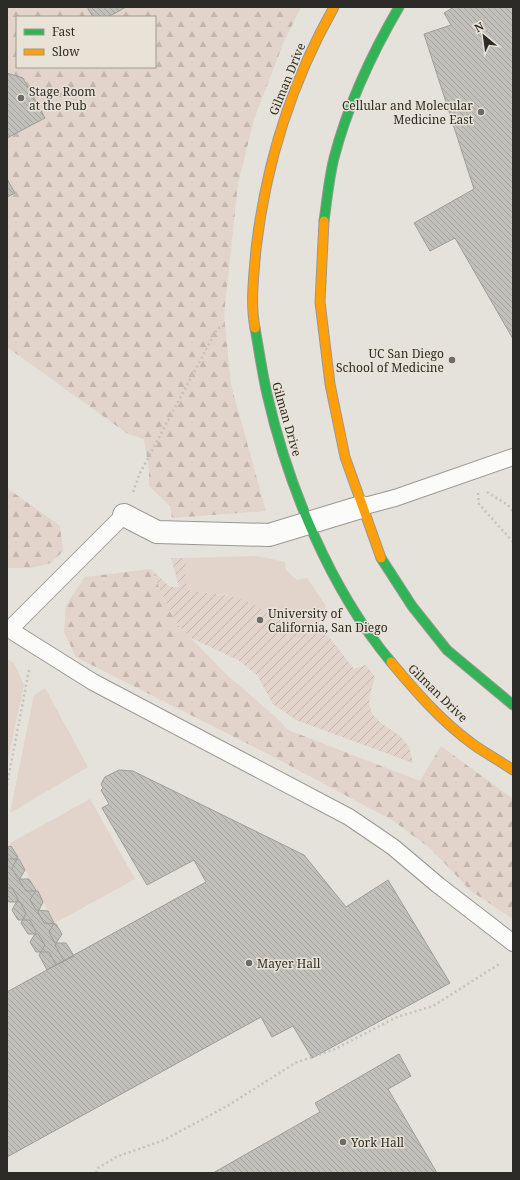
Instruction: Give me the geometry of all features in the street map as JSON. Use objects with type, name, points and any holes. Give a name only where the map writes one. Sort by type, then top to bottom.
[{"type":"main road","name":"Gilman Drive","points":[[334,7],[321,28],[291,94],[272,154],[258,226],[252,306],[260,366],[276,430],[310,524],[323,556],[345,596],[372,638],[397,670],[430,705],[472,743],[513,770]]},
{"type":"main road","points":[[399,7],[380,40],[351,103],[334,159],[322,232],[320,302],[330,384],[345,456],[361,507],[379,556],[412,606],[447,650],[513,705]]},
{"type":"street","points":[[124,515],[157,532],[269,535],[310,524],[361,507]]},
{"type":"lane","points":[[361,507],[395,498],[513,457]]},
{"type":"lane","points":[[124,515],[8,629],[93,682],[349,817],[393,848],[513,943]]},
{"type":"path","points":[[124,515],[140,473],[217,329],[230,322]]},
{"type":"path","points":[[513,512],[508,505],[489,492],[478,491],[478,504],[513,542]]},
{"type":"path","points":[[7,785],[30,671],[8,629]]},
{"type":"path","points":[[96,1173],[98,1168],[116,1158],[164,1140],[222,1108],[295,1063],[333,1050],[397,1016],[433,1006],[507,959]]},
{"type":"green space","points":[[7,7],[301,7],[283,44],[254,119],[238,184],[224,315],[231,385],[266,511],[172,518],[170,506],[149,486],[149,470],[144,439],[128,434],[7,347]]},
{"type":"green space","points":[[7,488],[60,526],[63,551],[51,563],[30,568],[7,568]]},
{"type":"green space","points":[[257,556],[285,562],[286,570],[297,580],[307,578],[326,606],[319,624],[306,627],[288,625],[270,613],[227,595],[190,591],[185,582],[187,558]]},
{"type":"green space","points":[[171,558],[187,558],[185,581],[190,591],[218,594],[245,601],[288,624],[307,626],[319,624],[354,669],[366,665],[375,677],[369,700],[372,713],[376,719],[404,740],[410,750],[413,763],[296,720],[273,704],[257,675],[238,660],[191,638],[175,622],[151,569],[170,587],[179,587]]},
{"type":"green space","points":[[151,569],[175,622],[228,676],[276,717],[288,730],[420,781],[441,746],[513,799],[513,919],[471,891],[431,849],[392,820],[268,754],[76,657],[64,632],[66,605],[85,577]]},
{"type":"green space","points":[[7,659],[14,663],[24,685],[7,765]]},
{"type":"green space","points":[[45,688],[88,767],[10,813],[34,695]]},
{"type":"green space","points":[[90,799],[135,879],[55,923],[10,843]]},
{"type":"building","points":[[87,7],[126,7],[110,16],[92,16]]},
{"type":"building","name":"Cellular and Molecular Medicine East","points":[[454,7],[513,7],[513,339],[455,238],[430,251],[414,223],[474,189],[424,34],[451,25],[444,13]]},
{"type":"building","name":"Stage Room at the Pub","points":[[7,73],[23,78],[45,118],[7,138]]},
{"type":"building","points":[[7,179],[15,193],[7,197]]},
{"type":"building","name":"Mayer Hall","points":[[119,770],[133,771],[304,855],[346,907],[388,880],[450,983],[312,1058],[293,1026],[272,1037],[261,1017],[7,1157],[7,992],[206,882],[194,860],[147,885],[102,808],[109,804],[101,790],[103,788],[101,784],[105,777]]},
{"type":"building","points":[[11,846],[18,857],[12,868],[18,879],[29,879],[36,890],[30,900],[36,910],[48,911],[54,923],[49,932],[55,943],[66,943],[74,956],[56,965],[49,952],[36,952],[30,942],[36,932],[30,920],[18,920],[12,910],[18,899],[12,888],[7,888],[7,847]]},
{"type":"building","points":[[7,859],[19,859],[25,870],[19,880],[26,891],[38,891],[43,902],[38,912],[44,923],[56,924],[62,934],[55,945],[64,961],[47,970],[39,955],[45,945],[38,934],[28,934],[21,923],[26,913],[20,902],[9,902],[7,899]]},
{"type":"building","name":"York Hall","points":[[399,1054],[411,1076],[388,1089],[437,1173],[213,1173],[320,1112],[315,1103]]},
{"type":"traffic: fast","points":[[324,221],[332,166],[346,118],[361,80],[399,7]]},
{"type":"traffic: fast","points":[[255,328],[265,386],[276,429],[299,500],[330,569],[369,633],[391,662]]},
{"type":"traffic: fast","points":[[381,558],[412,606],[447,650],[513,705]]},
{"type":"traffic: slow","points":[[255,328],[253,279],[260,217],[266,186],[293,94],[305,65],[334,7]]},
{"type":"traffic: slow","points":[[324,221],[320,302],[330,384],[345,457],[381,558]]},
{"type":"traffic: slow","points":[[391,662],[440,717],[451,727],[474,745],[513,770]]},
{"type":"place","name":"Stage Room at the Pub","points":[[21,98]]},
{"type":"place","name":"Cellular and Molecular Medicine East","points":[[481,112]]},
{"type":"place","name":"UC San Diego School of Medicine","points":[[452,360]]},
{"type":"place","name":"University of California, San Diego","points":[[260,620]]},
{"type":"place","name":"Mayer Hall","points":[[249,963]]},
{"type":"place","name":"York Hall","points":[[343,1142]]}]
